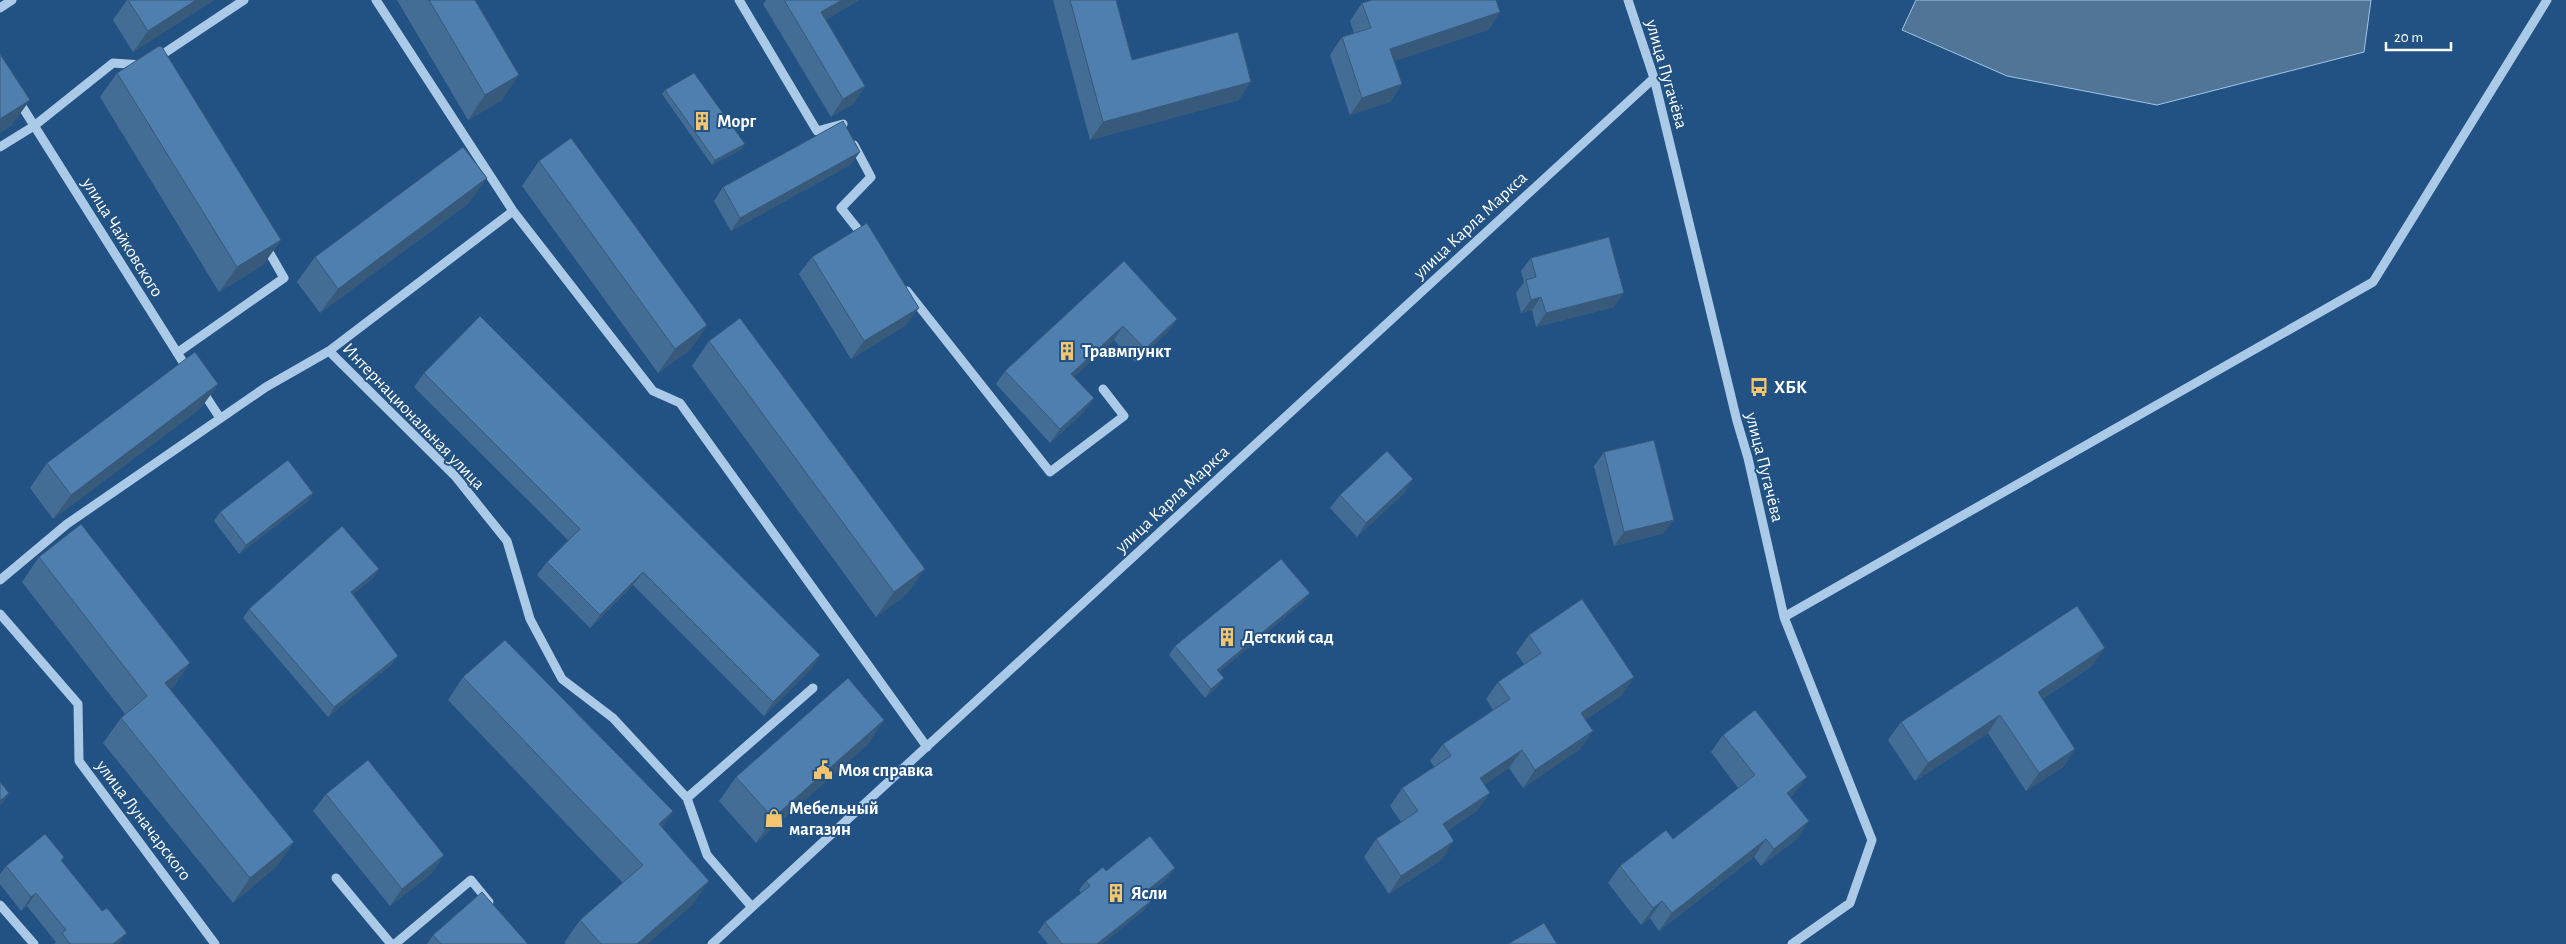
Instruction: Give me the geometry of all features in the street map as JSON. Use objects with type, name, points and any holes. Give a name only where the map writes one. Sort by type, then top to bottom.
[{"type":"street","points":[[0,8],[12,0]]},
{"type":"street","points":[[146,65],[244,0]]},
{"type":"street","points":[[376,0],[513,211],[653,391],[680,403],[927,747]]},
{"type":"street","points":[[740,0],[817,131],[843,124],[849,135],[871,177],[841,208],[872,246]]},
{"type":"street","name":"улица Пугачёва","points":[[1628,0],[1654,78],[1737,421],[1748,458],[1784,618],[1872,840],[1850,903],[1792,944]]},
{"type":"street","points":[[1784,618],[2373,282],[2546,0]]},
{"type":"street","points":[[0,147],[34,126],[113,63],[159,66]]},
{"type":"street","name":"улица Карла Маркса","points":[[712,944],[751,906],[927,747],[1654,78]]},
{"type":"street","name":"улица Чайковского","points":[[15,95],[220,418]]},
{"type":"street","points":[[329,350],[513,211]]},
{"type":"street","points":[[177,353],[284,278],[259,235]]},
{"type":"street","points":[[902,285],[1050,472],[1124,416],[1103,389]]},
{"type":"street","name":"Интернациональная улица","points":[[0,580],[67,524],[266,387],[329,350],[455,476],[507,541],[530,619],[562,679],[613,718],[687,798],[707,855],[751,906]]},
{"type":"street","name":"улица Луначарского","points":[[0,614],[78,704],[79,760],[215,944]]},
{"type":"street","points":[[687,798],[813,688]]},
{"type":"street","points":[[336,878],[393,944],[471,880],[494,908]]},
{"type":"street","points":[[0,905],[34,944]]},
{"type":"water","points":[[1916,0],[2371,0],[2364,52],[2157,105],[2007,76],[1902,30]]},
{"type":"building","points":[[128,0],[196,0],[148,31]]},
{"type":"building","points":[[429,0],[475,0],[519,75],[485,95]]},
{"type":"building","points":[[784,0],[842,0],[821,12],[865,86],[843,99]]},
{"type":"building","points":[[1070,0],[1116,0],[1132,60],[1238,32],[1251,82],[1103,122]]},
{"type":"building","points":[[1372,0],[1496,0],[1500,12],[1390,49],[1402,84],[1362,98],[1342,37],[1371,28],[1362,3]]},
{"type":"building","points":[[159,46],[162,47],[281,240],[237,267],[117,73]]},
{"type":"building","points":[[0,54],[30,100],[0,119]]},
{"type":"building","name":"Морг","points":[[694,73],[745,144],[715,160],[665,90]]},
{"type":"building","points":[[843,121],[860,152],[740,218],[723,187]]},
{"type":"building","points":[[571,138],[707,325],[675,349],[539,161]]},
{"type":"building","points":[[463,147],[487,178],[338,289],[315,257]]},
{"type":"building","points":[[867,223],[919,308],[864,341],[812,257]]},
{"type":"building","points":[[1609,237],[1624,293],[1546,313],[1541,297],[1531,300],[1526,280],[1536,277],[1531,258]]},
{"type":"building","name":"Травмпункт","points":[[1124,261],[1177,319],[1145,349],[1123,326],[1071,374],[1094,398],[1060,429],[1005,371]]},
{"type":"building","points":[[480,316],[820,655],[773,702],[643,572],[600,615],[547,562],[580,529],[424,373]]},
{"type":"building","points":[[740,318],[925,569],[894,592],[709,341]]},
{"type":"building","points":[[195,352],[218,384],[71,495],[47,463]]},
{"type":"building","points":[[1654,440],[1674,520],[1624,532],[1604,452]]},
{"type":"building","points":[[1387,451],[1413,479],[1366,523],[1340,495]]},
{"type":"building","points":[[288,460],[313,493],[246,545],[220,512]]},
{"type":"building","points":[[81,524],[190,663],[165,683],[294,842],[250,878],[121,718],[147,696],[39,557]]},
{"type":"building","points":[[342,526],[379,569],[351,592],[398,656],[334,707],[249,609]]},
{"type":"building","name":"Детский сад","points":[[1281,559],[1310,593],[1217,670],[1224,678],[1211,689],[1175,646]]},
{"type":"building","points":[[1582,599],[1634,677],[1581,713],[1593,731],[1535,770],[1522,750],[1480,778],[1490,793],[1443,824],[1454,841],[1401,876],[1376,839],[1418,811],[1402,788],[1451,756],[1443,744],[1510,699],[1498,682],[1541,653],[1529,635]]},
{"type":"building","points":[[2077,606],[2105,648],[2038,692],[2075,749],[2039,773],[2000,715],[1928,763],[1901,722]]},
{"type":"building","points":[[505,640],[673,811],[659,824],[709,881],[637,944],[601,944],[580,920],[643,865],[463,677]]},
{"type":"building","points":[[848,678],[884,720],[773,818],[736,777]]},
{"type":"building","points":[[1755,710],[1807,777],[1787,793],[1809,821],[1774,849],[1766,839],[1672,913],[1662,901],[1653,908],[1620,866],[1666,830],[1673,839],[1755,775],[1723,735]]},
{"type":"building","points":[[368,760],[444,855],[402,889],[326,794]]},
{"type":"building","points":[[0,782],[9,793],[0,801]]},
{"type":"building","points":[[45,834],[64,857],[61,860],[102,911],[107,908],[127,933],[113,944],[70,944],[62,933],[66,930],[36,893],[31,897],[6,866]]},
{"type":"building","name":"Ясли","points":[[1150,836],[1175,868],[1144,893],[1151,901],[1097,944],[1062,944],[1045,922],[1090,886],[1086,881],[1103,867],[1106,871]]},
{"type":"building","points":[[482,892],[528,944],[441,944],[433,935]]},
{"type":"building","points":[[1544,923],[1557,944],[1508,944]]},
{"type":"place","name":"Морг","points":[[702,121]]},
{"type":"place","name":"Травмпункт","points":[[1067,351]]},
{"type":"place","name":"ХБК","points":[[1759,387]]},
{"type":"place","name":"Детский сад","points":[[1227,637]]},
{"type":"place","name":"Моя справка","points":[[823,770]]},
{"type":"place","name":"Мебельный магазин","points":[[774,818]]},
{"type":"place","name":"Ясли","points":[[1116,893]]}]
